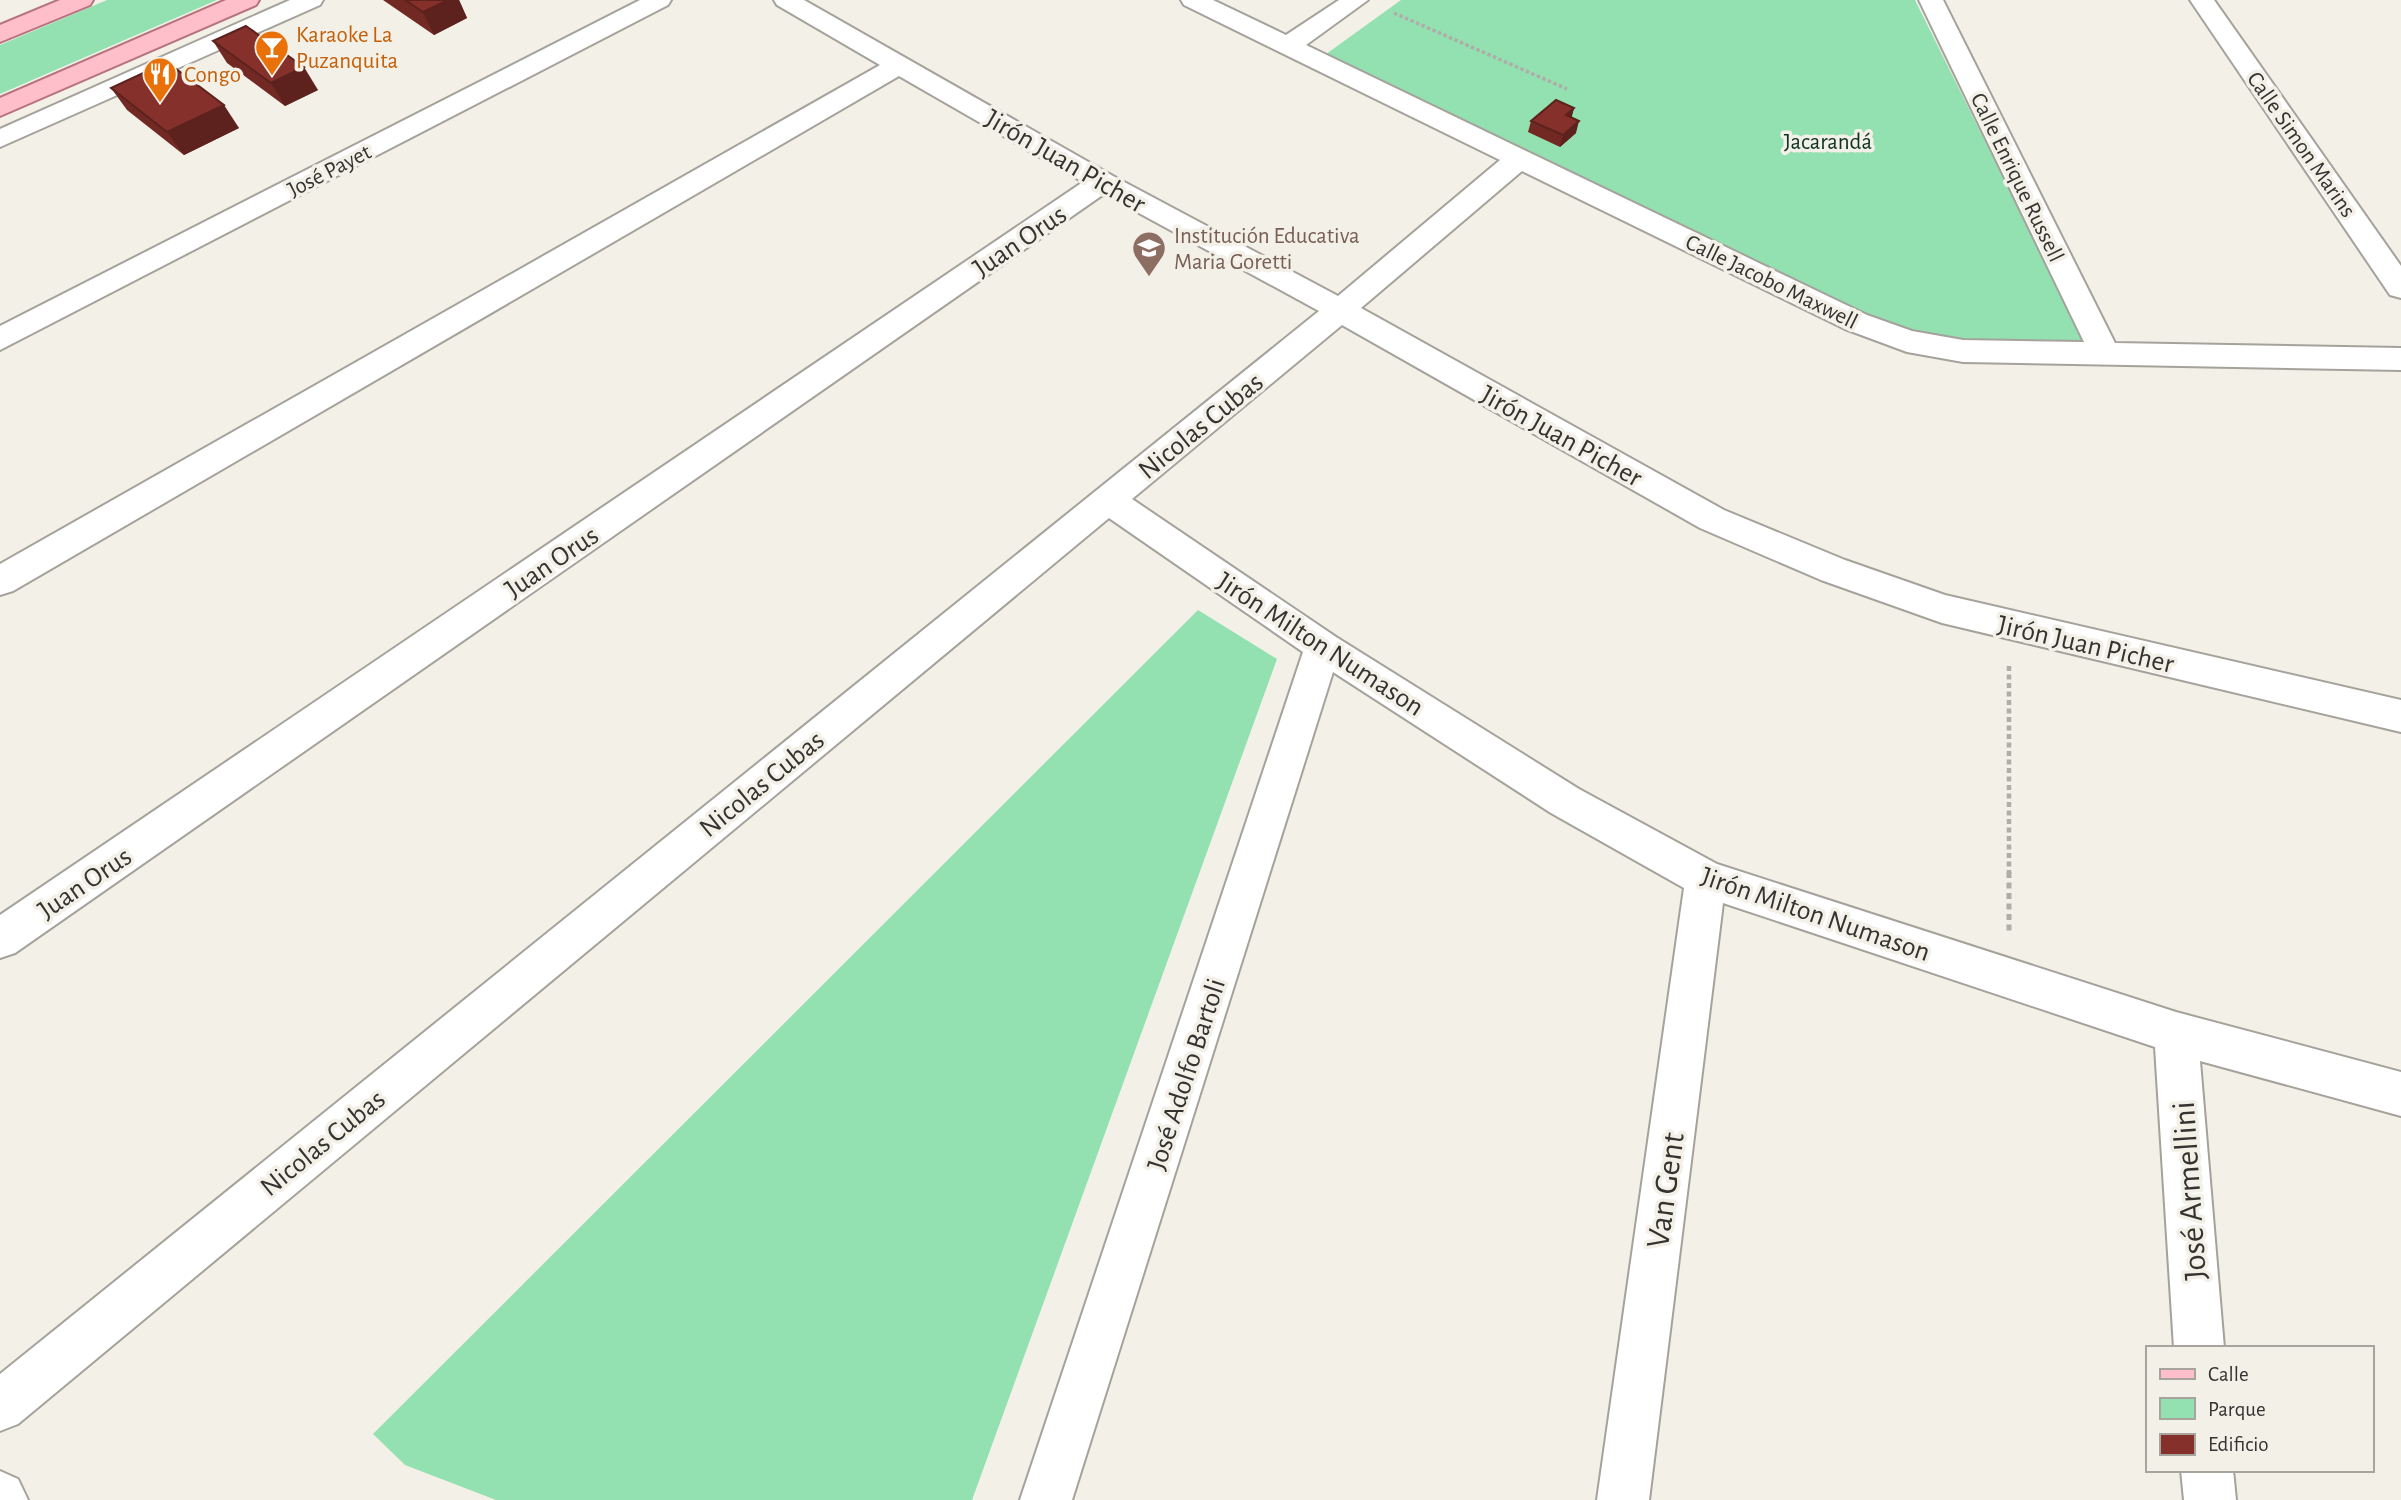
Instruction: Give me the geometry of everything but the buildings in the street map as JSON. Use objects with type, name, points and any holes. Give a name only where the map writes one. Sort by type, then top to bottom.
[{"type":"main road","points":[[0,34],[80,0]]},
{"type":"main road","points":[[0,108],[247,0]]},
{"type":"street","points":[[0,139],[311,0]]},
{"type":"street","name":"José Payet","points":[[0,340],[659,0]]},
{"type":"street","name":"Jirón Juan Picher","points":[[786,0],[1103,182],[1340,310],[1712,519],[1833,570],[1918,601],[2009,625],[2401,716]]},
{"type":"street","name":"Calle Jacobo Maxwell","points":[[1193,0],[1856,322],[1907,341],[1963,351],[2401,359]]},
{"type":"street","points":[[1289,46],[1356,0]]},
{"type":"street","name":"Calle Enrique Russell","points":[[1931,0],[2105,354]]},
{"type":"street","name":"Calle Simon Marins","points":[[2202,0],[2401,288]]},
{"type":"street","points":[[0,581],[900,64]]},
{"type":"street","name":"Nicolas Cubas","points":[[0,1405],[1340,310],[1520,158]]},
{"type":"street","name":"Juan Orus","points":[[0,939],[1103,182]]},
{"type":"street","name":"Jirón Milton Numason","points":[[1108,500],[1323,648],[1565,801],[1706,879],[2176,1033],[2401,1094]]},
{"type":"street","name":"José Adolfo Bartoli","points":[[1046,1500],[1323,648]]},
{"type":"street","name":"Van Gent","points":[[1623,1500],[1706,879]]},
{"type":"street","name":"José Armellini","points":[[2176,1033],[2199,1346]]},
{"type":"street","points":[[2207,1472],[2210,1500]]},
{"type":"path","points":[[1394,13],[1567,89]]},
{"type":"path","points":[[2009,625],[2010,977]]},
{"type":"green space","points":[[107,0],[217,0],[0,94],[0,45]]},
{"type":"green space","name":"Jacarandá","points":[[1401,0],[1915,0],[2085,343],[1947,344],[1870,317],[1322,57]]},
{"type":"green space","points":[[1198,610],[1277,659],[972,1500],[496,1500],[405,1465],[373,1434]]},
{"type":"place","name":"Karaoke La Puzanquita","points":[[272,77]]},
{"type":"place","name":"Congo","points":[[160,104]]},
{"type":"place","name":"Institución Educativa Maria Goretti","points":[[1149,278]]}]
